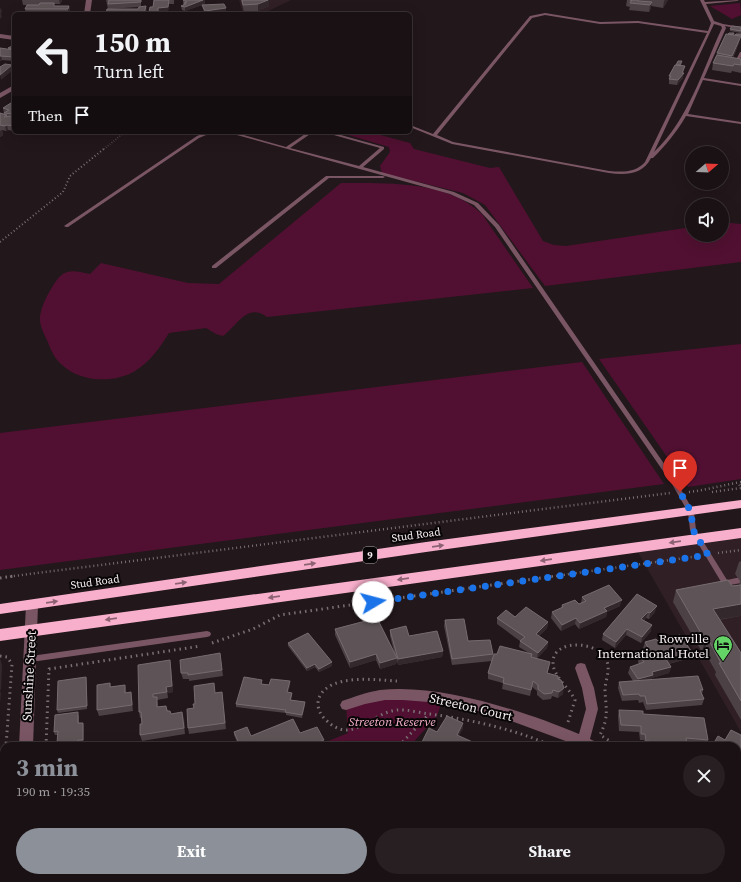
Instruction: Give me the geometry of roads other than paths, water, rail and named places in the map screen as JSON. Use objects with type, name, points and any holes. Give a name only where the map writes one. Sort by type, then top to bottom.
[{"type":"highway","name":"Stud Road","points":[[0,610],[426,547],[741,504]]},
{"type":"highway","points":[[0,635],[741,533]]},
{"type":"street","points":[[87,12],[89,0]]},
{"type":"street","points":[[0,36],[12,38]]},
{"type":"street","points":[[0,96],[12,88]]},
{"type":"street","name":"Sunshine Street","points":[[26,742],[31,659],[32,605]]},
{"type":"street","points":[[581,668],[588,688],[592,709],[587,742]]},
{"type":"street","name":"Streeton Court","points":[[346,705],[365,698],[385,695],[438,699],[501,712],[582,742]]},
{"type":"lane","points":[[412,127],[452,143],[609,172],[625,173],[636,171],[643,167],[648,158],[713,22],[703,1],[737,0]]},
{"type":"lane","points":[[434,136],[531,17],[535,15],[545,14],[600,23],[638,22],[709,32]]},
{"type":"lane","points":[[713,22],[741,28]]},
{"type":"lane","points":[[648,158],[667,141],[686,115],[724,28],[723,25]]},
{"type":"lane","points":[[736,64],[741,53]]},
{"type":"lane","points":[[702,79],[741,85]]},
{"type":"lane","points":[[686,115],[741,123]]},
{"type":"lane","points":[[66,226],[201,134]]},
{"type":"lane","points":[[198,136],[204,134]]},
{"type":"lane","points":[[235,134],[460,196],[476,204],[487,214],[542,291],[680,492],[691,512],[693,530],[732,594]]},
{"type":"lane","points":[[287,148],[307,134]]},
{"type":"lane","points":[[332,134],[383,148],[360,168]]},
{"type":"lane","points":[[214,267],[328,177],[391,177]]},
{"type":"lane","points":[[725,582],[741,580]]},
{"type":"lane","points":[[31,659],[206,634]]},
{"type":"place","name":"Rowville International Hotel","points":[[723,662]]},
{"type":"park label","name":"Streeton Reserve","points":[[392,721]]}]
